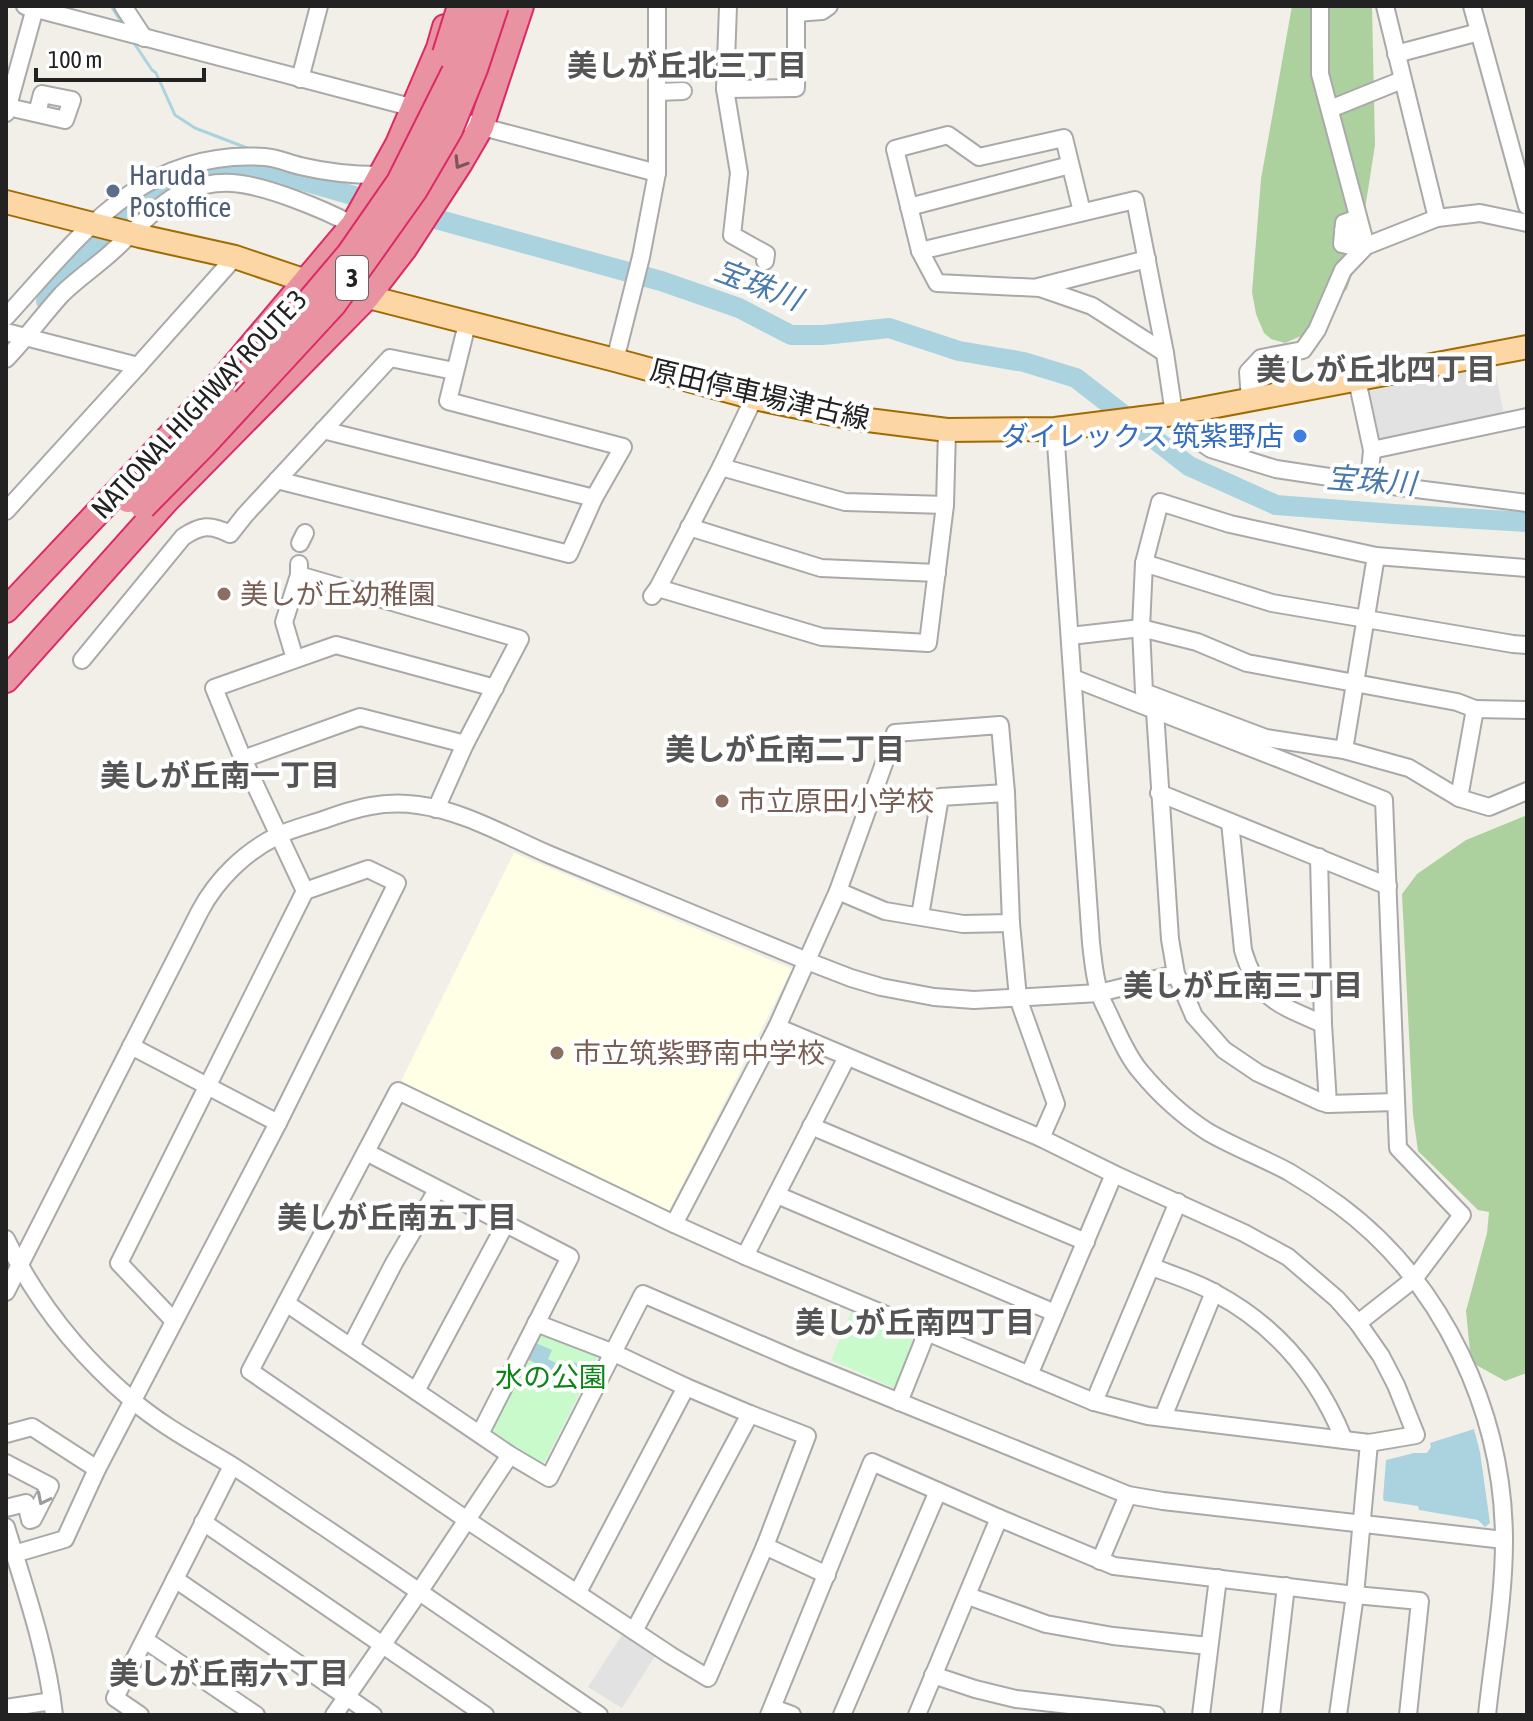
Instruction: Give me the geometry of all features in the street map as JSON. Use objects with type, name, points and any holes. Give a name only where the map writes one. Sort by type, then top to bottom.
[{"type":"highway","points":[[6,610],[131,493],[357,218],[398,144],[439,48],[452,6]]},
{"type":"highway","points":[[349,254],[410,145],[431,94],[460,6]]},
{"type":"highway","name":"NATIONAL HIGHWAY ROUTE 3","points":[[6,627],[266,354],[349,254],[399,182],[459,62],[478,6]]},
{"type":"highway","name":"NATIONAL HIGHWAY ROUTE 3","points":[[6,656],[131,493],[203,446],[334,304],[415,190],[450,130],[496,6]]},
{"type":"highway","points":[[450,130],[473,105],[512,6]]},
{"type":"highway","points":[[6,680],[174,493],[367,297],[404,249],[481,127],[521,6]]},
{"type":"main road","name":"原田停車場津古線","points":[[6,202],[235,257],[306,281],[754,398],[852,418],[947,430],[1055,429],[1169,414],[1527,347]]},
{"type":"street","points":[[123,6],[144,38]]},
{"type":"street","points":[[615,360],[641,257],[657,173],[657,6]]},
{"type":"street","points":[[728,6],[725,89],[739,173],[732,235],[766,254],[765,261]]},
{"type":"street","points":[[725,89],[796,88],[796,10],[822,11],[829,6]]},
{"type":"street","points":[[1320,6],[1320,74],[1366,246]]},
{"type":"street","points":[[1385,6],[1437,218]]},
{"type":"street","points":[[1472,6],[1527,206]]},
{"type":"street","points":[[37,113],[8,102],[30,7],[657,173]]},
{"type":"street","points":[[300,79],[316,7]]},
{"type":"street","points":[[1396,54],[1479,32]]},
{"type":"street","points":[[1330,109],[1402,80]]},
{"type":"street","points":[[658,92],[683,91]]},
{"type":"street","points":[[1082,212],[1064,138],[979,157],[948,135],[895,149],[920,251],[937,283],[1040,288],[1092,306],[1165,353]]},
{"type":"street","points":[[6,317],[91,224],[128,195],[186,164],[238,156],[268,157],[303,167],[378,179]]},
{"type":"street","points":[[909,207],[1070,165]]},
{"type":"street","points":[[6,359],[61,295],[154,212],[180,193],[205,185],[231,183],[257,188],[334,215],[357,218]]},
{"type":"street","points":[[920,251],[1135,200],[1165,353],[1169,414],[1184,431],[1211,449],[1276,469],[1527,503]]},
{"type":"street","points":[[1250,400],[1248,372],[1261,358],[1303,350],[1317,330],[1343,270],[1366,246],[1437,218],[1480,213],[1527,223]]},
{"type":"street","points":[[1343,230],[1344,223],[1358,218]]},
{"type":"street","points":[[6,511],[235,257]]},
{"type":"street","points":[[1032,288],[1147,259]]},
{"type":"street","points":[[277,480],[569,554],[594,498],[623,447],[448,401],[467,324]]},
{"type":"street","points":[[6,332],[138,366]]},
{"type":"street","points":[[82,660],[183,537],[194,529],[205,527],[230,534],[390,358],[454,371]]},
{"type":"street","points":[[1357,380],[1372,450],[1369,483]]},
{"type":"street","points":[[754,398],[654,593],[822,637],[928,643],[945,505],[947,430]]},
{"type":"street","points":[[1372,450],[1527,417]]},
{"type":"street","points":[[1055,429],[1091,943],[1099,993],[1139,1070],[1179,1110],[1207,1131],[1290,1173],[1340,1206],[1372,1234],[1414,1279],[1437,1311],[1461,1354],[1486,1416],[1502,1499],[1504,1540],[1487,1715]]},
{"type":"street","points":[[323,430],[594,498]]},
{"type":"street","points":[[721,467],[845,502],[945,505]]},
{"type":"street","points":[[1527,568],[1376,556],[1230,524],[1160,502],[1144,563],[1141,628],[1144,692],[1266,738],[1344,750],[1409,768],[1459,798],[1489,807],[1527,791]]},
{"type":"street","points":[[689,527],[821,568],[937,573]]},
{"type":"street","points":[[1344,750],[1376,556]]},
{"type":"street","points":[[1144,563],[1272,603],[1527,645]]},
{"type":"street","points":[[295,659],[284,622],[299,570],[520,639],[465,744],[436,809]]},
{"type":"street","points":[[1070,636],[1141,628],[1197,642],[1247,663],[1457,702],[1475,709],[1527,710]]},
{"type":"street","points":[[305,891],[243,759],[214,688],[336,645],[495,688]]},
{"type":"street","points":[[1073,678],[1384,800],[1398,1148],[1462,1215],[1414,1279],[1358,1323]]},
{"type":"street","points":[[1459,798],[1475,709]]},
{"type":"street","points":[[1155,711],[1170,939],[1176,974],[1194,1016],[1224,1050],[1258,1073],[1328,1104],[1396,1102]]},
{"type":"street","points":[[243,759],[360,717],[465,744]]},
{"type":"street","points":[[674,1224],[777,1027],[807,961],[838,891],[895,733],[1000,725],[1018,998],[1056,1104],[1041,1138]]},
{"type":"street","points":[[920,916],[940,797],[1006,793]]},
{"type":"street","points":[[1159,793],[1388,886]]},
{"type":"street","points":[[6,1292],[206,899],[236,864],[278,835],[361,807],[419,805],[459,815],[807,961],[881,987],[934,997],[974,1000],[1099,993],[1176,974]]},
{"type":"street","points":[[1230,822],[1243,950],[1249,970],[1259,986],[1278,1004],[1323,1024]]},
{"type":"street","points":[[1319,857],[1328,1104]]},
{"type":"street","points":[[14,1554],[65,1539],[97,1469],[278,1123],[397,883],[368,869],[305,891],[119,1263],[173,1320]]},
{"type":"street","points":[[838,891],[885,911],[963,924],[1011,923]]},
{"type":"street","points":[[536,1323],[807,1436],[765,1546],[708,1678],[467,1520],[250,1371],[398,1091],[745,1256],[1094,1402],[1148,1416],[1369,1443],[1416,1435],[1381,1356],[1358,1323],[1337,1299],[1288,1257],[1244,1233],[1041,1138],[777,1027]]},
{"type":"street","points":[[131,1046],[278,1123]]},
{"type":"street","points":[[745,1256],[847,1057]]},
{"type":"street","points":[[811,1126],[1086,1242]]},
{"type":"street","points":[[366,1152],[570,1257],[480,1434]]},
{"type":"street","points":[[1029,1375],[1114,1174]]},
{"type":"street","points":[[351,1346],[394,1263],[437,1190]]},
{"type":"street","points":[[777,1195],[1055,1313]]},
{"type":"street","points":[[1094,1402],[1178,1202]]},
{"type":"street","points":[[416,1391],[505,1225]]},
{"type":"street","points":[[6,1239],[20,1266],[81,1352],[132,1401],[599,1715]]},
{"type":"street","points":[[1152,1267],[1214,1292],[1261,1322],[1307,1370],[1344,1440]]},
{"type":"street","points":[[1163,1417],[1214,1292]]},
{"type":"street","points":[[286,1303],[510,1455],[549,1478],[643,1294],[1128,1495],[1504,1540]]},
{"type":"street","points":[[899,1402],[927,1332]]},
{"type":"street","points":[[578,1592],[686,1387]]},
{"type":"street","points":[[634,1631],[750,1414]]},
{"type":"street","points":[[6,1434],[32,1427],[97,1469]]},
{"type":"street","points":[[1338,1715],[1355,1595],[1369,1443]]},
{"type":"street","points":[[334,1715],[510,1455]]},
{"type":"street","points":[[792,1715],[771,1711],[872,1462],[1114,1566],[1420,1601],[1408,1715]]},
{"type":"street","points":[[6,1463],[50,1486],[33,1519],[30,1520],[26,1503],[6,1508]]},
{"type":"street","points":[[140,1715],[115,1698],[232,1466]]},
{"type":"street","points":[[842,1715],[938,1491]]},
{"type":"street","points":[[1100,1561],[1128,1495]]},
{"type":"street","points":[[917,1715],[999,1518]]},
{"type":"street","points":[[203,1522],[485,1715]]},
{"type":"street","points":[[6,1527],[35,1623],[53,1708],[15,1710]]},
{"type":"street","points":[[765,1546],[827,1575]]},
{"type":"street","points":[[1201,1715],[1218,1578]]},
{"type":"street","points":[[175,1579],[373,1715]]},
{"type":"street","points":[[1271,1715],[1286,1586]]},
{"type":"street","points":[[968,1596],[1046,1624],[1113,1636],[1209,1646]]},
{"type":"street","points":[[145,1640],[256,1715]]},
{"type":"street","points":[[933,1675],[1016,1699],[1156,1715]]},
{"type":"shaded area","points":[[1494,365],[1504,415],[1380,442],[1369,391]]},
{"type":"shaded area","points":[[514,853],[792,969],[668,1213],[401,1081]]},
{"type":"shaded area","points":[[624,1632],[657,1653],[622,1708],[588,1687]]},
{"type":"green space","points":[[1292,6],[1372,6],[1375,145],[1357,261],[1347,289],[1318,324],[1285,343],[1271,339],[1264,333],[1252,292],[1261,179]]},
{"type":"green space","points":[[1527,815],[1527,1373],[1505,1381],[1471,1362],[1466,1311],[1487,1233],[1489,1212],[1478,1210],[1418,1151],[1413,1115],[1402,894],[1417,874],[1466,840]]},
{"type":"green space","points":[[853,1308],[916,1335],[898,1386],[894,1388],[831,1360]]},
{"type":"green space","name":"水の公園","points":[[541,1331],[596,1354],[597,1359],[545,1462],[540,1462],[492,1431],[490,1426]]},
{"type":"water","points":[[533,1342],[552,1350],[548,1359],[568,1369],[572,1361],[590,1370],[582,1386],[525,1358]]},
{"type":"water","points":[[1474,1429],[1490,1523],[1485,1527],[1478,1520],[1384,1501],[1386,1460],[1427,1453],[1430,1443]]},
{"type":"waterway","points":[[111,6],[124,26]]},
{"type":"waterway","points":[[132,40],[156,73],[175,115],[195,128],[255,151]]},
{"type":"waterway","name":"宝珠川","points":[[263,165],[268,172]]},
{"type":"waterway","name":"宝珠川","points":[[46,301],[122,225],[172,187],[198,177],[232,172],[279,174],[379,203]]},
{"type":"waterway","name":"宝珠川","points":[[414,213],[661,281],[739,308],[791,335],[889,328],[959,351],[1024,362],[1076,378],[1189,466],[1276,505],[1527,522]]},
{"type":"place","name":"Haruda Postoffice","points":[[113,191]]},
{"type":"place","name":"ダイレックス 筑紫野店","points":[[1300,436]]},
{"type":"place","name":"美しが丘幼稚園","points":[[224,594]]},
{"type":"place","name":"市立原田小学校","points":[[722,801]]},
{"type":"place","name":"市立筑紫野南中学校","points":[[557,1053]]},
{"type":"district","name":"美しが丘北三丁目","points":[[687,66]]},
{"type":"district","name":"美しが丘北四丁目","points":[[1376,370]]},
{"type":"district","name":"美しが丘南二丁目","points":[[785,750]]},
{"type":"district","name":"美しが丘南一丁目","points":[[220,776]]},
{"type":"district","name":"美しが丘南三丁目","points":[[1243,986]]},
{"type":"district","name":"美しが丘南五丁目","points":[[397,1218]]},
{"type":"district","name":"美しが丘南四丁目","points":[[915,1323]]},
{"type":"district","name":"美しが丘南六丁目","points":[[229,1674]]}]
